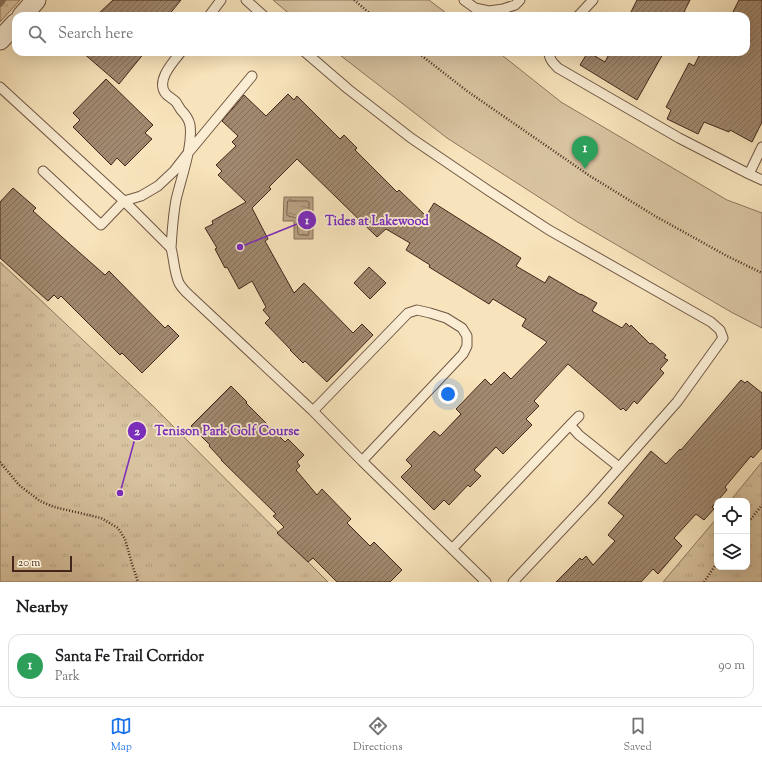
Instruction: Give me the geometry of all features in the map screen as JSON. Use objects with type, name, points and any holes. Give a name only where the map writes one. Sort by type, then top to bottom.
[{"type":"street","points":[[26,12],[36,0]]},
{"type":"street","points":[[0,40],[12,27]]},
{"type":"lane","points":[[212,12],[221,0]]},
{"type":"lane","points":[[246,0],[260,12]]},
{"type":"lane","points":[[464,0],[475,8],[488,11],[503,9],[515,5],[520,0]]},
{"type":"lane","points":[[582,12],[593,0]]},
{"type":"lane","points":[[178,56],[168,68],[164,76],[163,86],[165,93],[175,102],[190,123],[188,153],[176,201],[172,227],[171,248],[176,276],[180,284],[187,293],[313,411],[486,582]]},
{"type":"lane","points":[[310,56],[348,89],[411,138],[489,191],[549,230],[711,322],[720,330],[723,338],[681,395],[592,498],[513,582]]},
{"type":"lane","points":[[550,56],[551,61],[558,68],[679,138],[762,180]]},
{"type":"lane","points":[[43,171],[101,225],[124,201],[141,196],[158,186],[174,171],[252,76]]},
{"type":"lane","points":[[0,87],[124,201],[171,248]]},
{"type":"lane","points":[[749,174],[762,147]]},
{"type":"lane","points":[[313,411],[408,313],[417,310],[430,313],[446,318],[462,328],[467,336],[467,346],[463,354],[362,461]]},
{"type":"lane","points":[[452,549],[579,416]]},
{"type":"lane","points":[[570,425],[579,435],[619,467]]},
{"type":"path","points":[[354,0],[368,12]]},
{"type":"path","points":[[422,56],[467,91],[590,176],[655,216],[762,274]]},
{"type":"path","points":[[0,462],[19,485],[40,501],[54,507],[101,518],[118,528],[126,539],[138,582]]},
{"type":"path","points":[[750,520],[762,505]]},
{"type":"path","points":[[704,582],[714,567]]},
{"type":"green space","points":[[0,0],[20,0],[0,22]]},
{"type":"green space","points":[[273,0],[429,0],[445,12],[287,12]]},
{"type":"green space","points":[[341,56],[503,56],[561,102],[727,200],[762,213],[762,328],[731,312],[576,221],[447,138]]},
{"type":"green space","points":[[0,262],[152,405],[328,582],[0,582]]},
{"type":"green space","points":[[762,462],[762,582],[663,582],[714,522],[714,570],[750,570],[750,498],[732,498]]},
{"type":"water","points":[[284,197],[313,197],[313,239],[294,239],[294,221],[283,221]]},
{"type":"building","points":[[113,0],[181,0],[171,12],[100,12]]},
{"type":"building","points":[[637,0],[690,0],[684,12],[631,12]]},
{"type":"building","points":[[739,0],[762,0],[762,122],[752,142],[730,130],[729,132],[704,122],[698,134],[667,119],[671,110],[666,107],[689,63],[694,66],[699,56],[750,56],[750,12],[733,12]]},
{"type":"building","points":[[87,56],[142,56],[119,84]]},
{"type":"building","points":[[586,56],[595,56],[605,62],[608,56],[662,56],[637,100],[580,65]]},
{"type":"building","points":[[106,79],[153,125],[145,133],[152,139],[125,166],[117,158],[111,165],[73,127],[80,120],[73,113]]},
{"type":"building","points":[[288,94],[294,100],[297,96],[340,139],[344,135],[357,148],[355,150],[397,192],[399,190],[426,216],[434,203],[521,258],[516,266],[545,283],[549,276],[597,303],[592,311],[622,328],[626,323],[630,327],[631,325],[650,344],[652,343],[666,355],[664,358],[668,360],[660,369],[664,373],[637,404],[634,401],[626,411],[623,408],[621,410],[568,364],[534,401],[539,406],[526,419],[532,425],[503,454],[496,447],[474,470],[481,476],[470,487],[468,485],[449,505],[444,500],[434,510],[401,477],[412,466],[406,460],[434,431],[440,436],[461,414],[456,409],[485,379],[491,385],[504,372],[511,379],[547,342],[522,326],[526,319],[493,299],[489,304],[429,267],[430,265],[406,250],[410,243],[386,229],[377,237],[297,159],[269,187],[271,189],[252,208],[268,239],[265,241],[294,293],[304,283],[353,333],[362,324],[373,335],[327,382],[305,361],[303,363],[265,323],[270,318],[263,310],[266,307],[252,281],[239,289],[227,267],[225,268],[215,249],[217,248],[205,228],[213,224],[212,221],[246,202],[218,175],[222,171],[216,165],[236,146],[232,142],[238,136],[222,121],[244,95],[266,116]]},
{"type":"building","points":[[13,188],[36,208],[33,211],[71,245],[105,275],[109,271],[165,328],[168,325],[179,336],[142,373],[122,353],[120,355],[61,296],[58,299],[54,295],[48,301],[0,258],[0,202]]},
{"type":"building","points":[[369,267],[386,283],[370,299],[354,283]]},
{"type":"building","points":[[741,380],[745,383],[747,381],[762,393],[762,448],[753,458],[751,456],[725,487],[727,490],[720,498],[714,498],[714,505],[712,507],[714,509],[704,520],[696,514],[674,538],[682,546],[658,574],[653,569],[641,582],[556,582],[580,558],[582,560],[586,556],[593,565],[615,541],[608,535],[624,516],[608,503],[651,451],[666,464],[680,449],[681,450]]},
{"type":"building","points":[[231,386],[285,442],[288,439],[304,455],[297,462],[300,466],[296,470],[317,495],[322,489],[351,519],[347,523],[370,546],[374,542],[402,570],[390,582],[337,582],[313,558],[308,562],[277,533],[284,527],[273,516],[276,514],[221,460],[209,446],[210,445],[191,426]]},
{"type":"waterway","points":[[0,4],[3,0]]},
{"type":"place","name":"Santa Fe Trail Corridor","points":[[585,169]]},
{"type":"place","name":"Tides at Lakewood","points":[[240,247]]},
{"type":"place","name":"Tenison Park Golf Course","points":[[120,493]]}]
